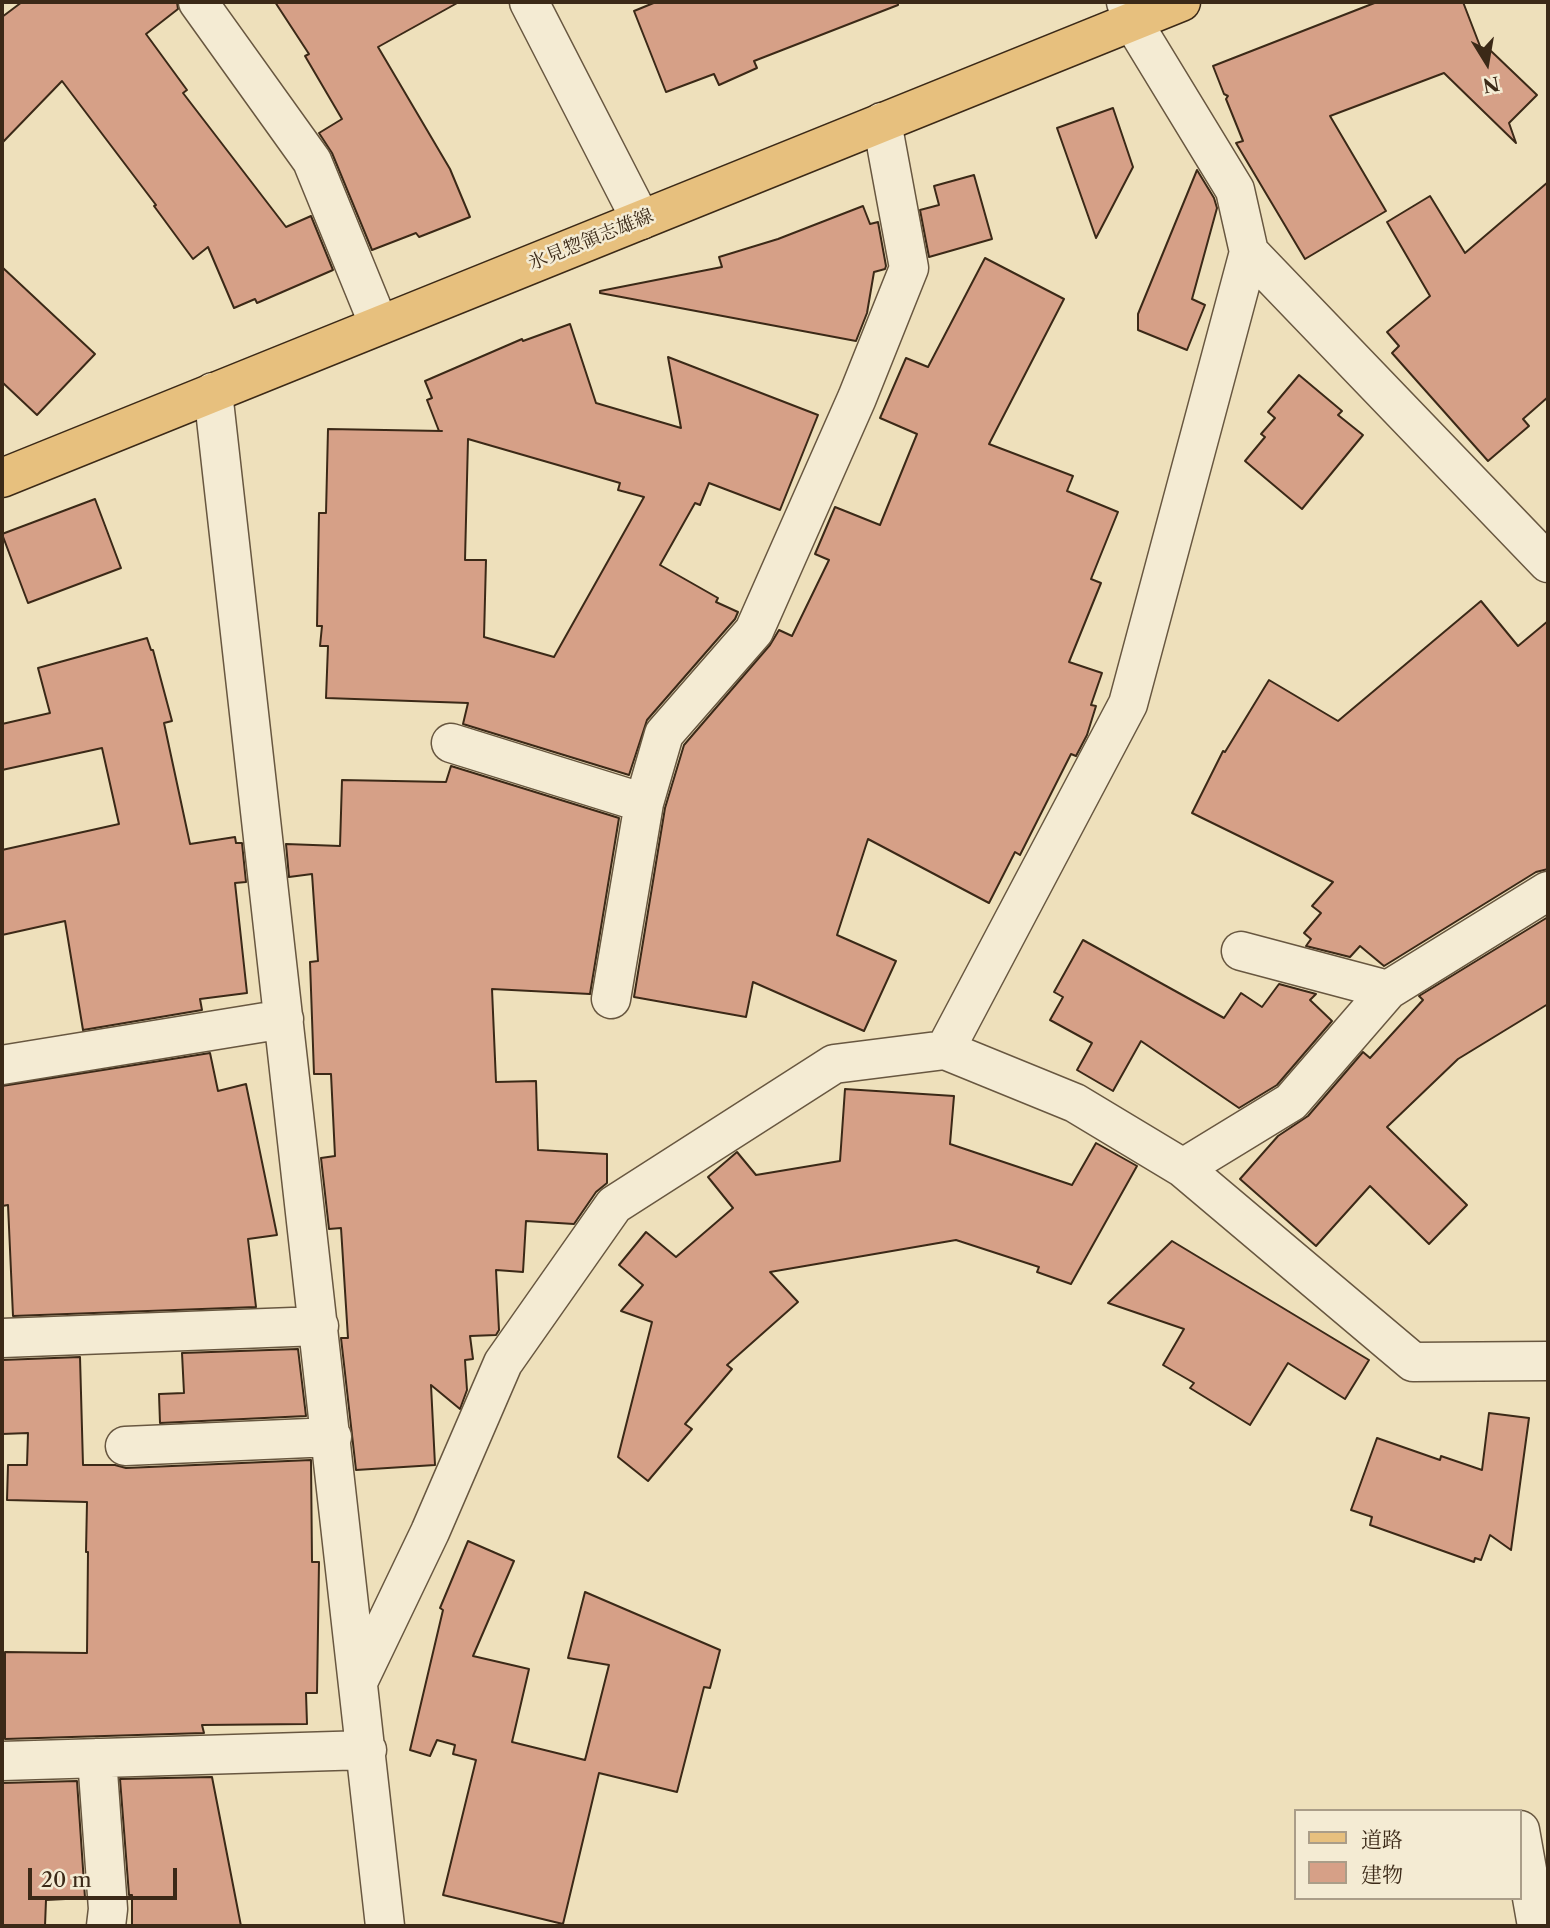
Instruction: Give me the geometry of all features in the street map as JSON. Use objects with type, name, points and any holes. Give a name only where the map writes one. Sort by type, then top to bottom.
[{"type":"main road","name":"氷見惣領志雄線","points":[[2,478],[882,122],[1129,11],[1181,2]]},
{"type":"street","points":[[198,2],[312,161],[379,325]]},
{"type":"street","points":[[529,2],[641,219]]},
{"type":"street","points":[[945,1050],[1128,704],[1249,252],[1234,190],[1129,11]]},
{"type":"street","points":[[611,999],[644,803],[664,734],[754,631],[856,398],[909,268],[882,122]]},
{"type":"street","points":[[1249,252],[1548,563]]},
{"type":"street","points":[[213,392],[385,1926]]},
{"type":"street","points":[[451,743],[644,803]]},
{"type":"street","points":[[1182,1168],[1291,1102],[1388,990],[1548,891]]},
{"type":"street","points":[[1241,951],[1388,990]]},
{"type":"street","points":[[2,1065],[284,1018]]},
{"type":"street","points":[[359,1680],[430,1532],[502,1363],[614,1205],[834,1063],[945,1050],[1075,1103],[1182,1168],[1413,1362],[1547,1369]]},
{"type":"street","points":[[2,1338],[319,1326]]},
{"type":"street","points":[[125,1446],[332,1437]]},
{"type":"street","points":[[2,1760],[367,1750]]},
{"type":"street","points":[[97,1758],[108,1909],[106,1926]]},
{"type":"street","points":[[1522,1841],[1537,1926]]},
{"type":"building","points":[[22,2],[177,2],[178,9],[146,34],[187,90],[183,93],[286,227],[311,216],[333,270],[257,303],[255,299],[234,308],[208,247],[193,259],[154,206],[156,205],[62,81],[2,143],[2,17]]},
{"type":"building","points":[[275,2],[459,2],[378,47],[450,169],[470,217],[419,237],[416,233],[372,250],[332,153],[319,133],[342,119],[305,56],[309,54]]},
{"type":"building","points":[[656,2],[898,2],[898,5],[754,61],[757,68],[719,85],[714,74],[666,92],[634,11]]},
{"type":"building","points":[[1377,2],[1463,2],[1485,59],[1491,51],[1537,95],[1509,123],[1516,143],[1444,73],[1330,116],[1386,211],[1305,259],[1236,143],[1243,141],[1226,99],[1228,96],[1224,94],[1213,66]]},
{"type":"building","points":[[1113,108],[1133,167],[1096,238],[1057,128]]},
{"type":"building","points":[[1197,170],[1217,208],[1192,299],[1205,305],[1187,350],[1138,330],[1138,314]]},
{"type":"building","points":[[974,175],[992,239],[929,257],[920,210],[939,205],[934,186]]},
{"type":"building","points":[[1548,182],[1548,397],[1523,419],[1529,426],[1488,461],[1392,353],[1399,346],[1387,332],[1430,296],[1387,222],[1430,196],[1465,253]]},
{"type":"building","points":[[863,206],[870,224],[878,222],[886,266],[885,269],[874,272],[867,313],[856,341],[600,293],[722,267],[719,257],[778,239]]},
{"type":"building","points":[[985,258],[1064,299],[989,444],[1073,476],[1067,491],[1118,512],[1091,579],[1101,583],[1069,662],[1102,673],[1091,705],[1096,706],[1087,735],[1076,756],[1071,754],[1020,855],[1015,852],[989,903],[868,839],[837,935],[896,961],[864,1031],[753,982],[746,1017],[634,997],[665,808],[684,745],[770,645],[779,630],[792,636],[829,560],[815,554],[835,507],[880,525],[917,434],[880,418],[906,358],[928,367]]},
{"type":"building","points":[[2,267],[95,354],[37,415],[2,382]]},
{"type":"building","points":[[570,324],[596,403],[681,428],[668,357],[818,415],[780,510],[709,483],[700,505],[695,503],[660,565],[718,598],[716,602],[738,612],[735,619],[647,720],[629,775],[463,724],[468,703],[326,698],[328,646],[320,646],[322,626],[317,626],[319,513],[326,513],[328,429],[439,431],[427,400],[432,398],[425,381],[522,339],[523,341]],"holes":[[[468,439],[620,483],[618,490],[644,497],[554,657],[484,637],[486,560],[465,560]]]},
{"type":"building","points":[[1299,375],[1342,411],[1338,415],[1363,435],[1302,509],[1245,461],[1265,437],[1261,434],[1275,418],[1268,412]]},
{"type":"building","points":[[95,499],[121,568],[28,603],[2,534]]},
{"type":"building","points":[[1481,601],[1518,646],[1548,621],[1548,869],[1536,872],[1384,966],[1360,946],[1350,957],[1306,946],[1311,939],[1304,933],[1321,913],[1312,906],[1333,882],[1192,813],[1223,751],[1225,752],[1269,680],[1338,721]]},
{"type":"building","points":[[147,638],[153,650],[172,721],[164,723],[190,844],[235,837],[236,843],[242,843],[246,882],[235,883],[247,993],[200,999],[202,1010],[83,1030],[65,921],[2,935],[2,850],[119,824],[102,748],[2,770],[2,724],[50,713],[38,668]]},
{"type":"building","points":[[451,766],[619,818],[590,994],[492,989],[496,1082],[536,1081],[538,1150],[607,1154],[607,1183],[596,1192],[574,1224],[526,1221],[523,1272],[496,1270],[499,1330],[496,1335],[470,1336],[473,1359],[465,1360],[467,1390],[460,1409],[431,1385],[435,1465],[356,1470],[341,1338],[348,1338],[341,1228],[329,1229],[321,1158],[335,1156],[331,1074],[314,1074],[310,962],[318,961],[312,874],[289,877],[286,844],[340,846],[342,780],[446,782]]},
{"type":"building","points":[[1548,917],[1548,1004],[1458,1059],[1387,1127],[1467,1205],[1429,1244],[1370,1186],[1316,1246],[1240,1179],[1278,1136],[1308,1116],[1363,1052],[1370,1058],[1423,1000],[1419,996]]},
{"type":"building","points":[[1083,940],[1224,1018],[1241,993],[1262,1007],[1279,984],[1316,994],[1310,1000],[1332,1021],[1277,1085],[1239,1108],[1141,1041],[1113,1091],[1077,1070],[1092,1043],[1050,1020],[1063,997],[1054,992]]},
{"type":"building","points":[[210,1053],[218,1091],[246,1084],[277,1235],[248,1239],[256,1307],[13,1316],[8,1205],[2,1206],[2,1086]]},
{"type":"building","points":[[845,1089],[954,1096],[950,1144],[1072,1185],[1096,1143],[1137,1166],[1071,1284],[1037,1272],[1039,1267],[956,1240],[770,1272],[798,1302],[727,1365],[732,1369],[685,1424],[692,1429],[648,1481],[618,1457],[652,1322],[621,1311],[643,1285],[619,1265],[646,1232],[676,1257],[733,1208],[708,1177],[737,1152],[756,1175],[840,1161]]},
{"type":"building","points":[[1172,1241],[1369,1360],[1345,1399],[1288,1363],[1250,1425],[1190,1388],[1194,1383],[1163,1365],[1184,1329],[1108,1303]]},
{"type":"building","points":[[298,1349],[306,1416],[160,1423],[159,1394],[184,1393],[182,1353]]},
{"type":"building","points":[[80,1357],[83,1465],[115,1465],[126,1468],[311,1460],[312,1562],[319,1562],[317,1693],[306,1693],[307,1724],[202,1725],[204,1733],[5,1739],[5,1652],[87,1653],[88,1552],[87,1502],[7,1500],[8,1465],[27,1465],[28,1433],[2,1434],[2,1360]]},
{"type":"building","points":[[1489,1413],[1529,1418],[1511,1550],[1490,1535],[1481,1560],[1475,1558],[1474,1562],[1370,1525],[1372,1517],[1351,1510],[1377,1438],[1440,1460],[1441,1456],[1482,1470]]},
{"type":"building","points":[[468,1541],[514,1561],[473,1656],[529,1669],[512,1742],[585,1760],[609,1665],[568,1658],[585,1592],[720,1650],[710,1688],[704,1687],[677,1792],[599,1773],[563,1924],[443,1895],[476,1760],[453,1754],[455,1745],[437,1740],[430,1756],[410,1750],[443,1610],[440,1608]]},
{"type":"building","points":[[212,1777],[241,1926],[132,1926],[132,1895],[129,1895],[120,1779]]},
{"type":"building","points":[[77,1781],[85,1898],[46,1900],[45,1926],[2,1926],[2,1783]]}]
